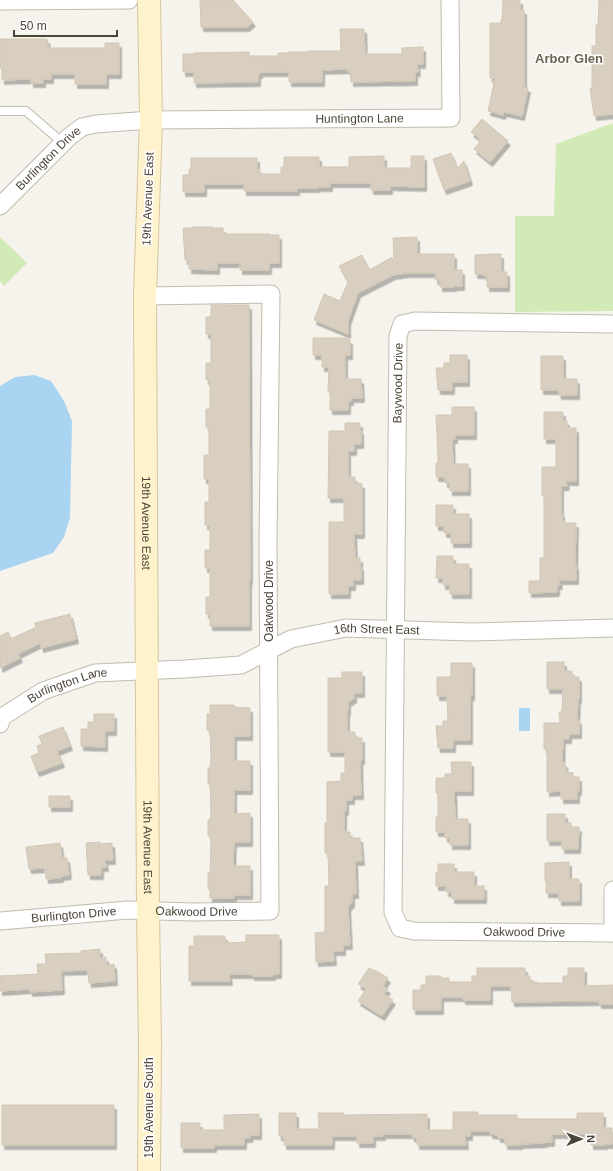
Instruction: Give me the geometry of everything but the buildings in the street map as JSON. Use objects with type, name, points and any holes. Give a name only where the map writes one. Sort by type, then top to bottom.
[{"type":"street","points":[[0,1],[129,0]]},
{"type":"street","name":"19th Avenue East","points":[[149,0],[151,120],[145,296],[150,1045]]},
{"type":"street","name":"Huntington Lane","points":[[151,120],[451,118],[450,0]]},
{"type":"street","name":"Burlington Drive","points":[[0,206],[69,137],[82,127],[96,124],[151,120]]},
{"type":"street","name":"Oakwood Drive","points":[[145,296],[271,294],[268,544],[270,911],[148,911]]},
{"type":"street","name":"Baywood Drive","points":[[395,629],[398,336],[402,324],[415,321],[613,324]]},
{"type":"street","name":"16th Street East","points":[[147,671],[241,665],[291,639],[346,628],[471,632],[613,628]]},
{"type":"street","name":"Oakwood Drive","points":[[395,629],[392,912],[400,928],[414,931],[613,933]]},
{"type":"street","name":"Burlington Lane","points":[[0,724],[2,717],[42,691],[95,673],[147,671]]},
{"type":"street","points":[[613,890],[613,933]]},
{"type":"street","name":"Burlington Drive","points":[[0,921],[128,910],[148,911]]},
{"type":"street","name":"19th Avenue South","points":[[149,1171],[150,1045]]},
{"type":"lane","points":[[0,111],[26,111],[63,143]]},
{"type":"green space","points":[[613,123],[613,311],[515,312],[515,216],[554,216],[556,144]]},
{"type":"green space","points":[[0,237],[27,263],[4,286],[0,281]]},
{"type":"water","points":[[34,375],[51,381],[64,401],[72,421],[70,518],[64,537],[53,553],[0,571],[0,386],[15,377]]},
{"type":"water","points":[[519,708],[530,708],[530,731],[519,731]]},
{"type":"district","name":"Arbor Glen","points":[[569,58]]}]
